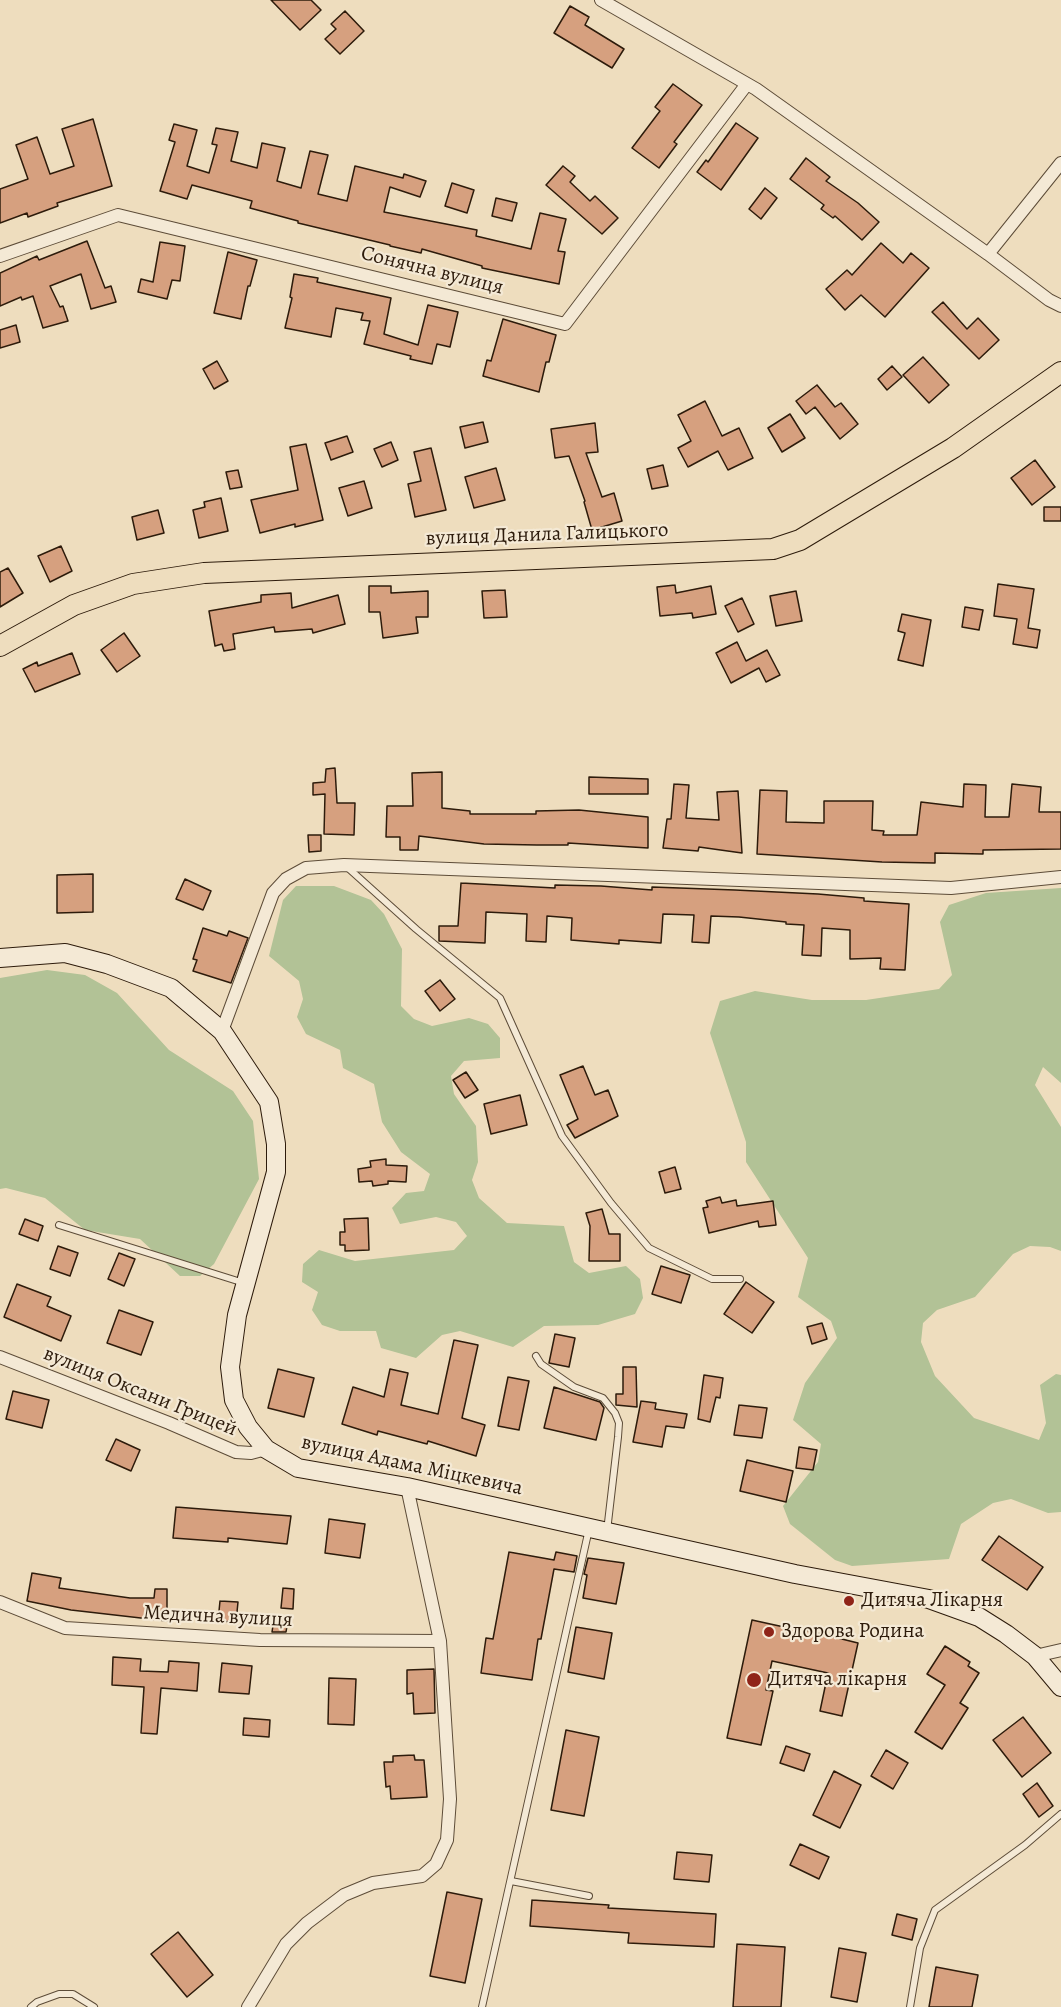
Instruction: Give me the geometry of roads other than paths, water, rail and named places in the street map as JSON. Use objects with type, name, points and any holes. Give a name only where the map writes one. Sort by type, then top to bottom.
[{"type":"main road","name":"вулиця Данила Галицького","points":[[0,646],[74,605],[133,584],[204,573],[773,549],[800,540],[953,448],[1061,372]]},
{"type":"street","points":[[601,0],[747,84],[988,254],[1049,300],[1061,306]]},
{"type":"street","name":"Сонячна вулиця","points":[[0,256],[118,215],[565,324],[747,84]]},
{"type":"street","points":[[988,254],[1061,163]]},
{"type":"street","points":[[222,1031],[273,893],[286,879],[306,868],[344,865],[951,888],[1061,877]]},
{"type":"street","name":"вулиця Адама Міцкевича","points":[[0,958],[65,953],[107,964],[171,988],[222,1031],[269,1102],[276,1144],[276,1172],[237,1315],[230,1367],[234,1400],[248,1427],[266,1449],[298,1468],[407,1487],[795,1574],[929,1599],[979,1617],[1035,1656],[1061,1686]]},
{"type":"street","name":"вулиця Оксани Грицей","points":[[0,1358],[169,1423],[236,1452],[251,1453],[266,1449]]},
{"type":"street","points":[[248,2007],[286,1944],[307,1923],[344,1895],[373,1883],[401,1881],[422,1876],[436,1864],[447,1840],[450,1799],[440,1641],[407,1487]]},
{"type":"street","name":"Медична вулиця","points":[[0,1602],[65,1628],[260,1640],[440,1641]]},
{"type":"street","points":[[1035,1656],[1061,1650]]},
{"type":"lane","points":[[344,865],[416,929],[500,998],[562,1136],[611,1203],[649,1248],[712,1280],[740,1279]]},
{"type":"lane","points":[[59,1225],[245,1284]]},
{"type":"lane","points":[[536,1356],[541,1364],[574,1387],[603,1398],[615,1413],[619,1423],[607,1532]]},
{"type":"lane","points":[[482,2007],[589,1528]]},
{"type":"lane","points":[[910,2007],[920,1948],[935,1910],[1025,1845],[1061,1814]]},
{"type":"lane","points":[[511,1881],[589,1896]]},
{"type":"lane","points":[[31,2007],[37,2002],[59,1994],[73,1994],[94,2007]]},
{"type":"place","name":"Дитяча Лікарня","points":[[849,1601]]},
{"type":"place","name":"Здорова Родина","points":[[769,1632]]},
{"type":"place","name":"Дитяча лікарня","points":[[754,1680]]}]
